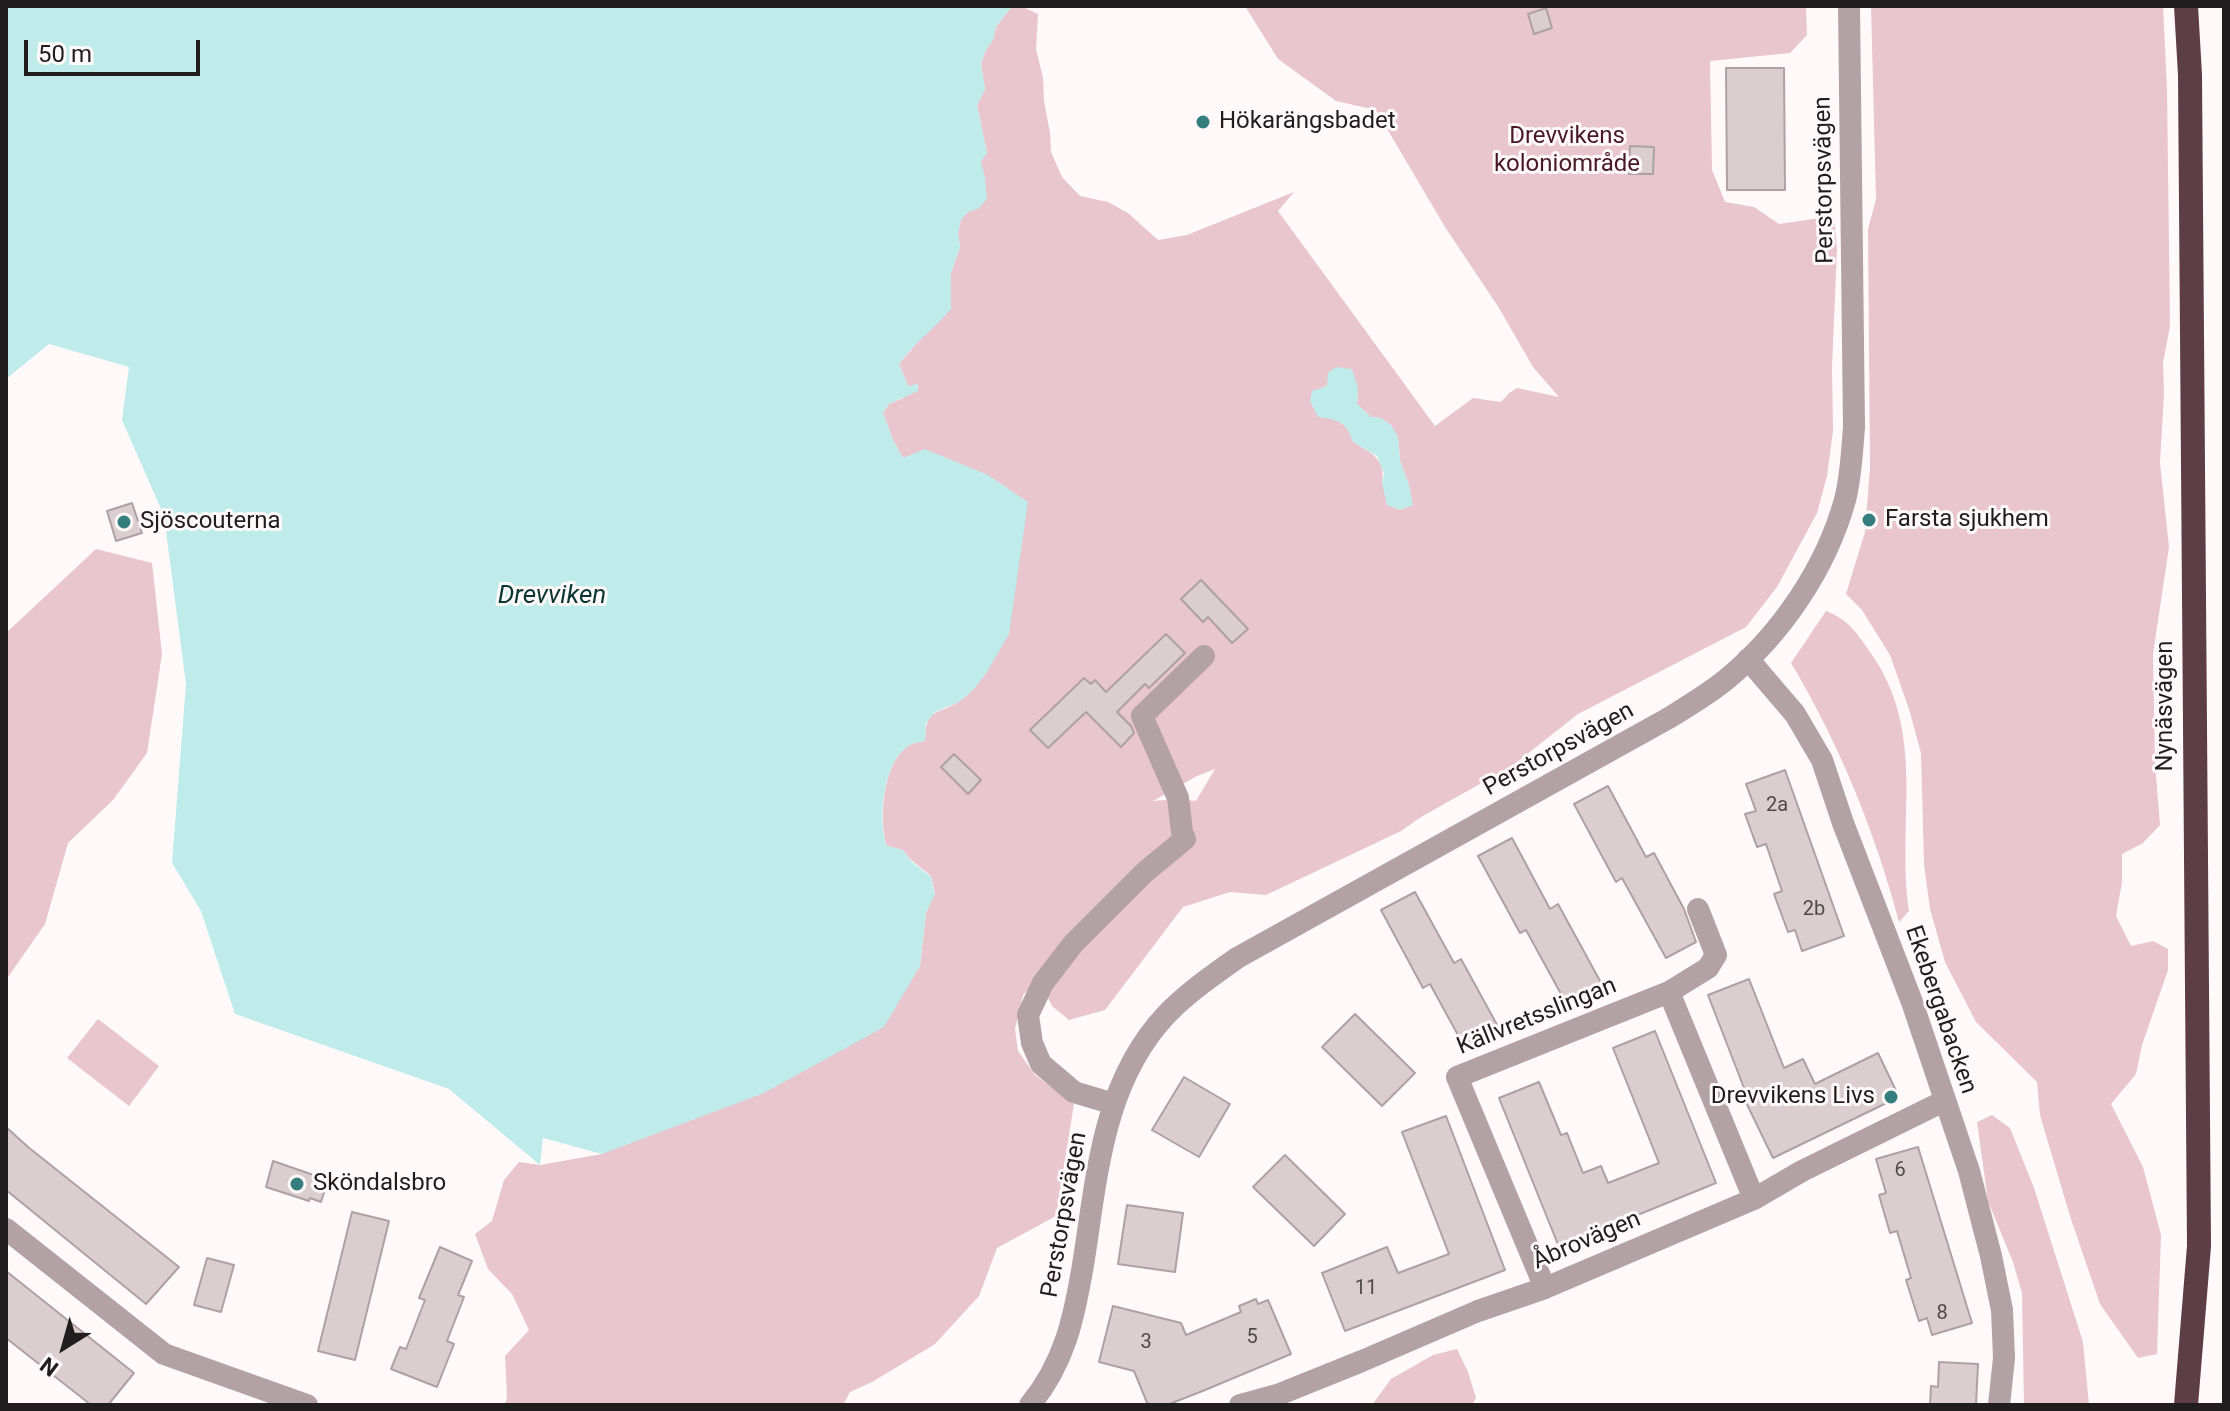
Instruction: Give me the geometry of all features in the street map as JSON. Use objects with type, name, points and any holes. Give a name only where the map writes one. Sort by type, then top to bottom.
[{"type":"highway","name":"Nynäsvägen","points":[[2186,6],[2190,90],[2199,1246],[2186,1405]]},
{"type":"street","name":"Perstorpsvägen","points":[[1030,1405],[1052,1374],[1070,1331],[1099,1158],[1114,1104],[1131,1064],[1165,1015],[1197,986],[1237,958],[1667,719],[1703,696],[1748,659],[1778,628],[1811,577],[1832,539],[1846,498],[1854,427],[1849,6]]},
{"type":"street","points":[[1114,1104],[1074,1092],[1041,1064],[1032,1043],[1028,1015],[1043,983],[1073,944],[1145,872],[1185,839],[1178,798],[1142,716],[1204,656]]},
{"type":"street","name":"Ekebergabacken","points":[[1748,659],[1795,714],[1822,760],[1912,1002],[1969,1171],[2002,1310],[2004,1358],[1999,1405]]},
{"type":"street","name":"Källvretsslingan","points":[[1545,1288],[1457,1077],[1669,992],[1708,968],[1716,955],[1698,909]]},
{"type":"street","points":[[1669,992],[1754,1199]]},
{"type":"street","name":"Åbrovägen","points":[[1240,1405],[1280,1394],[1478,1311],[1545,1288],[1754,1199],[1802,1171],[1944,1101]]},
{"type":"street","points":[[6,1229],[164,1354],[307,1405]]},
{"type":"green space","name":"Drevvikens koloniområde","points":[[1012,6],[1038,14],[1036,49],[1043,78],[1051,152],[1062,177],[1080,196],[1108,202],[1128,213],[1158,240],[1187,235],[1294,192],[1278,211],[1435,426],[1473,398],[1501,402],[1517,388],[1559,397],[1533,367],[1376,110],[1336,101],[1278,59],[1245,6],[1806,6],[1807,35],[1790,53],[1710,61],[1712,170],[1725,202],[1754,207],[1779,224],[1834,216],[1837,249],[1832,367],[1833,431],[1827,476],[1817,513],[1777,587],[1746,627],[1578,714],[1512,766],[1401,831],[1266,895],[1230,892],[1183,907],[1105,1010],[1069,1020],[1052,1006],[1039,979],[1023,995],[1015,1029],[1018,1051],[1035,1075],[1074,1104],[1056,1216],[997,1248],[979,1296],[935,1344],[850,1392],[843,1405],[505,1405],[505,1356],[529,1330],[512,1294],[488,1269],[475,1234],[492,1221],[504,1180],[519,1162],[540,1165],[602,1154],[920,966],[926,912],[935,893],[931,876],[903,850],[887,846],[883,821],[885,790],[902,751],[912,744],[925,741],[930,717],[964,698],[987,672],[883,413],[889,404],[903,398],[908,386],[899,364],[920,339],[951,289],[951,273],[960,247],[958,233],[961,219],[968,212],[985,178],[980,161],[987,153],[977,105],[985,89],[981,64],[996,27]],"holes":[[[1327,386],[1358,388],[1357,404],[1371,417],[1381,418],[1390,425],[1398,437],[1400,461],[1409,485],[1382,483],[1380,462],[1372,453],[1353,442],[1349,429],[1337,420],[1321,389]],[[1215,769],[1196,801],[1153,801],[1197,776]]]},
{"type":"green space","points":[[1871,6],[2163,6],[2170,326],[2163,363],[2160,463],[2169,547],[2153,654],[2155,764],[2160,825],[2143,843],[2122,854],[2122,882],[2116,916],[2131,946],[2153,941],[2168,949],[2168,970],[2142,1045],[2136,1074],[2111,1104],[2143,1167],[2161,1235],[2157,1354],[2138,1358],[2100,1304],[2040,1115],[2037,1082],[1976,1022],[1945,962],[1930,909],[1924,864],[1921,753],[1890,655],[1862,610],[1846,594],[1865,532],[1870,468],[1868,229],[1876,199]]},
{"type":"green space","points":[[96,549],[152,563],[162,654],[147,753],[113,800],[68,843],[45,924],[6,980],[6,633]]},
{"type":"green space","points":[[1826,611],[1846,623],[1865,645],[1888,683],[1899,714],[1906,778],[1909,911],[1899,922],[1879,855],[1854,789],[1825,725],[1791,663]]},
{"type":"green space","points":[[98,1019],[159,1066],[129,1106],[67,1058]]},
{"type":"green space","points":[[1992,1115],[2010,1128],[2034,1188],[2083,1342],[2089,1405],[2024,1405],[2022,1293],[1988,1201],[1977,1122]]},
{"type":"green space","points":[[1457,1349],[1476,1398],[1472,1405],[1372,1405],[1391,1379],[1433,1355]]},
{"type":"water","name":"Drevviken","points":[[6,6],[1012,6],[996,27],[981,64],[985,89],[977,105],[987,153],[981,161],[987,199],[961,220],[958,233],[960,247],[951,273],[951,309],[899,364],[908,386],[918,384],[918,391],[889,404],[883,413],[903,458],[925,449],[988,475],[1028,502],[1009,634],[973,690],[959,702],[935,712],[926,723],[925,741],[912,744],[902,751],[889,775],[883,806],[887,846],[903,850],[931,877],[935,895],[926,912],[920,966],[884,1027],[764,1093],[602,1154],[543,1138],[540,1165],[449,1089],[235,1014],[201,911],[172,863],[186,684],[164,516],[122,420],[129,367],[49,344],[6,379]]},
{"type":"water","points":[[1336,367],[1352,369],[1358,388],[1357,404],[1371,417],[1381,418],[1391,425],[1398,437],[1400,461],[1413,505],[1400,510],[1387,505],[1382,483],[1384,473],[1377,456],[1353,442],[1341,423],[1318,417],[1310,401],[1312,391],[1327,386],[1328,373]]},
{"type":"building","points":[[1546,8],[1552,28],[1534,34],[1528,14]]},
{"type":"building","points":[[1726,68],[1784,68],[1785,190],[1727,190]]},
{"type":"building","points":[[1630,146],[1654,147],[1653,174],[1629,174]]},
{"type":"building","name":"Sjöscouterna","points":[[132,503],[142,533],[116,541],[107,511]]},
{"type":"building","points":[[1201,580],[1248,629],[1232,643],[1208,617],[1203,622],[1181,599]]},
{"type":"building","points":[[1166,634],[1185,653],[1149,688],[1145,684],[1117,712],[1134,733],[1121,747],[1086,712],[1048,748],[1030,730],[1084,678],[1091,684],[1095,680],[1106,692]]},
{"type":"building","points":[[954,754],[981,780],[968,794],[941,767]]},
{"type":"building","points":[[1785,770],[1844,936],[1802,951],[1795,930],[1788,932],[1774,894],[1782,891],[1766,844],[1757,847],[1745,814],[1756,811],[1746,784]]},
{"type":"building","points":[[1608,786],[1646,857],[1654,853],[1684,909],[1696,942],[1666,958],[1622,878],[1616,882],[1574,804]]},
{"type":"building","points":[[1512,838],[1550,909],[1558,904],[1605,990],[1567,1005],[1526,930],[1520,933],[1478,856]]},
{"type":"building","points":[[1415,892],[1454,963],[1461,959],[1501,1032],[1464,1046],[1430,984],[1423,988],[1381,910]]},
{"type":"building","points":[[1749,979],[1784,1068],[1803,1059],[1815,1084],[1878,1053],[1899,1097],[1773,1158],[1740,1090],[1744,1088],[1708,995]]},
{"type":"building","points":[[1355,1014],[1415,1073],[1382,1106],[1322,1047]]},
{"type":"building","points":[[1655,1031],[1716,1183],[1559,1247],[1499,1098],[1539,1082],[1561,1135],[1567,1133],[1583,1173],[1601,1166],[1608,1183],[1659,1163],[1613,1048]]},
{"type":"building","points":[[1184,1077],[1230,1104],[1199,1157],[1152,1130]]},
{"type":"building","points":[[1446,1116],[1505,1270],[1345,1331],[1322,1273],[1387,1247],[1398,1273],[1449,1254],[1402,1132]]},
{"type":"building","points":[[6,1127],[179,1267],[146,1304],[6,1190]]},
{"type":"building","points":[[1918,1147],[1972,1323],[1932,1335],[1927,1318],[1919,1321],[1906,1280],[1911,1278],[1897,1231],[1890,1233],[1879,1195],[1886,1193],[1876,1159]]},
{"type":"building","points":[[1285,1155],[1345,1214],[1314,1246],[1253,1187]]},
{"type":"building","name":"Sköndalsbro","points":[[273,1161],[328,1180],[321,1202],[266,1187]]},
{"type":"building","points":[[1127,1205],[1183,1213],[1175,1272],[1118,1264]]},
{"type":"building","points":[[352,1212],[389,1221],[355,1360],[318,1351]]},
{"type":"building","points":[[440,1247],[472,1261],[458,1295],[464,1297],[447,1341],[454,1344],[437,1387],[391,1369],[400,1347],[406,1349],[425,1300],[419,1298]]},
{"type":"building","points":[[207,1258],[234,1265],[221,1312],[194,1305]]},
{"type":"building","points":[[6,1271],[134,1373],[108,1405],[91,1405],[6,1338]]},
{"type":"building","points":[[1256,1299],[1258,1304],[1268,1300],[1291,1354],[1205,1390],[1167,1405],[1148,1405],[1134,1371],[1099,1362],[1113,1306],[1181,1323],[1186,1335],[1241,1312],[1239,1306]]},
{"type":"building","points":[[1939,1362],[1978,1364],[1976,1405],[1930,1405],[1931,1386],[1938,1387]]},
{"type":"place","name":"Hökarängsbadet","points":[[1203,122]]},
{"type":"place","name":"Farsta sjukhem","points":[[1869,520]]},
{"type":"place","name":"Sjöscouterna","points":[[124,522]]},
{"type":"place","name":"Drevvikens Livs","points":[[1891,1097]]},
{"type":"place","name":"Sköndalsbro","points":[[297,1184]]}]
